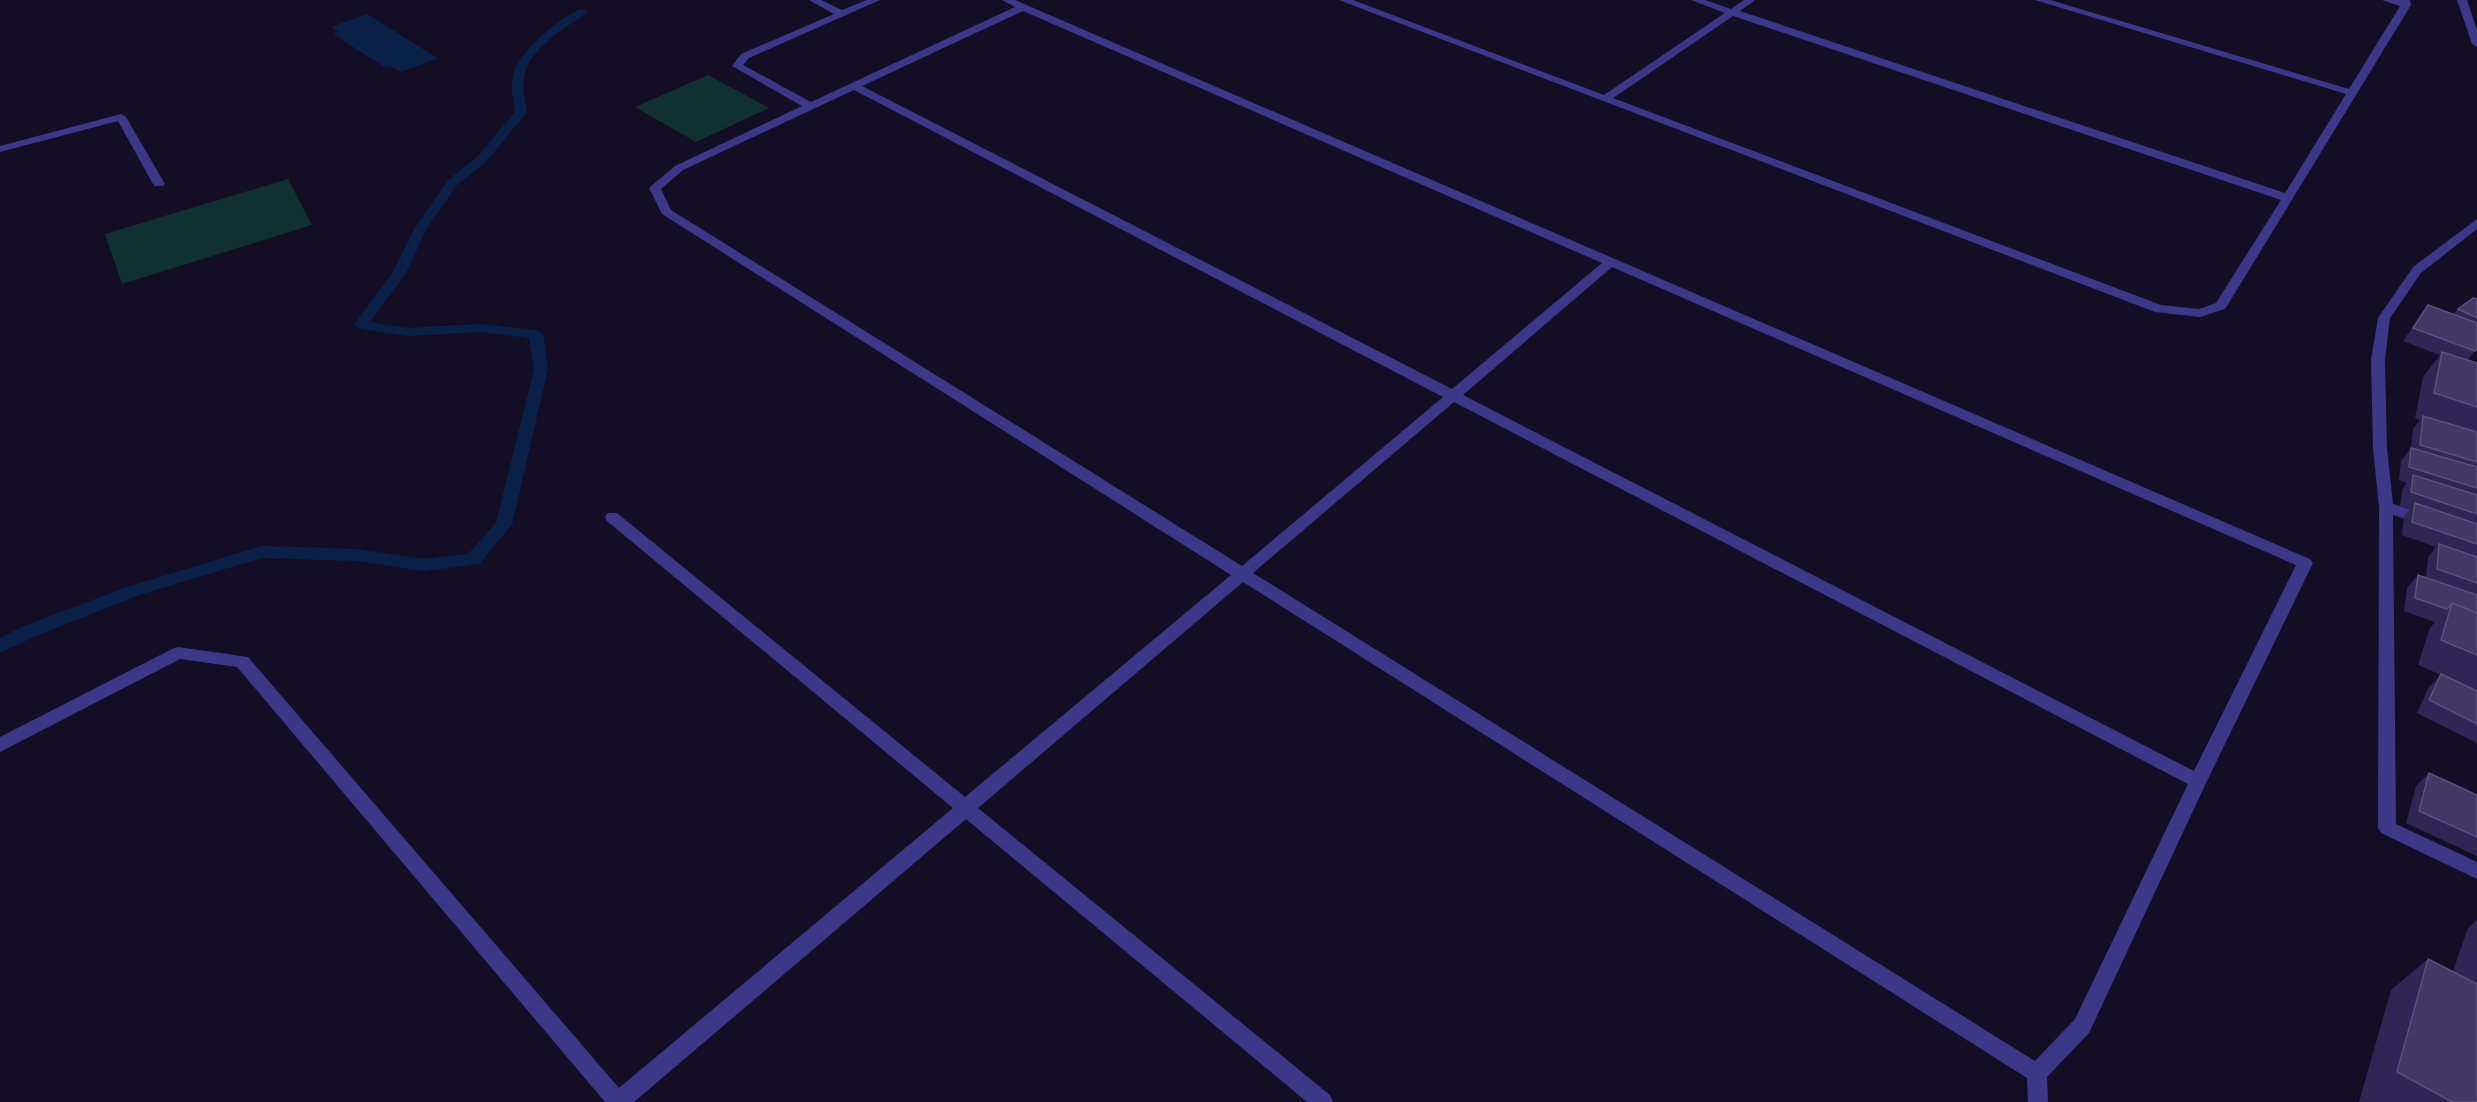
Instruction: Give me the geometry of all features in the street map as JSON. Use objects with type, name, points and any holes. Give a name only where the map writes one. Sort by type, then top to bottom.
[{"type":"street","points":[[814,0],[842,14]]},
{"type":"street","points":[[811,107],[737,66],[745,56],[873,0]]},
{"type":"street","points":[[1007,0],[2305,563],[2198,781],[2082,1026],[2037,1073],[2038,1102]]},
{"type":"street","points":[[1344,0],[2159,309],[2200,314],[2222,306],[2406,3],[2387,0]]},
{"type":"street","points":[[1696,0],[2287,198]]},
{"type":"street","points":[[1605,99],[1750,0]]},
{"type":"street","points":[[2040,0],[2353,93]]},
{"type":"street","points":[[2462,0],[2477,44]]},
{"type":"street","points":[[1023,7],[679,168],[654,188],[666,212],[2037,1073]]},
{"type":"street","points":[[854,86],[2198,781]]},
{"type":"street","points":[[0,149],[121,117],[159,184]]},
{"type":"street","points":[[2477,223],[2417,270],[2384,318],[2378,371],[2380,448],[2386,507],[2387,828],[2477,871]]},
{"type":"street","points":[[0,746],[178,653],[242,661],[618,1102],[1611,262]]},
{"type":"street","points":[[2386,507],[2443,525]]},
{"type":"street","points":[[612,517],[1323,1102]]},
{"type":"green space","points":[[708,75],[769,108],[696,142],[635,107]]},
{"type":"green space","points":[[288,179],[312,225],[122,284],[105,234]]},
{"type":"water","points":[[367,14],[437,58],[401,72],[391,66],[386,68],[333,34],[338,32],[331,27]]},
{"type":"building","points":[[2473,298],[2477,299],[2477,318],[2458,309]]},
{"type":"building","points":[[2428,305],[2477,323],[2475,351],[2413,328]]},
{"type":"building","points":[[2442,352],[2477,363],[2477,407],[2434,393]]},
{"type":"building","points":[[2423,416],[2477,432],[2477,462],[2420,445]]},
{"type":"building","points":[[2411,448],[2477,467],[2477,488],[2409,467]]},
{"type":"building","points":[[2413,475],[2477,495],[2477,514],[2411,492]]},
{"type":"building","points":[[2415,503],[2477,524],[2477,544],[2412,522]]},
{"type":"building","points":[[2439,544],[2477,557],[2477,583],[2437,569]]},
{"type":"building","points":[[2418,575],[2477,595],[2477,613],[2452,603],[2447,609],[2415,598]]},
{"type":"building","points":[[2452,603],[2477,613],[2477,655],[2441,640]]},
{"type":"building","points":[[2441,674],[2477,691],[2477,724],[2429,700]]},
{"type":"building","points":[[2429,773],[2477,795],[2477,837],[2419,811]]},
{"type":"building","points":[[2428,959],[2477,984],[2477,1102],[2452,1102],[2397,1072]]},
{"type":"waterway","points":[[0,646],[30,631],[133,591],[262,552],[357,555],[424,565],[473,560],[504,525],[541,369],[536,334],[481,328],[407,332],[361,325],[399,273],[421,228],[452,183],[481,160],[521,112],[518,79],[520,69],[526,59],[543,41],[582,12]]}]
